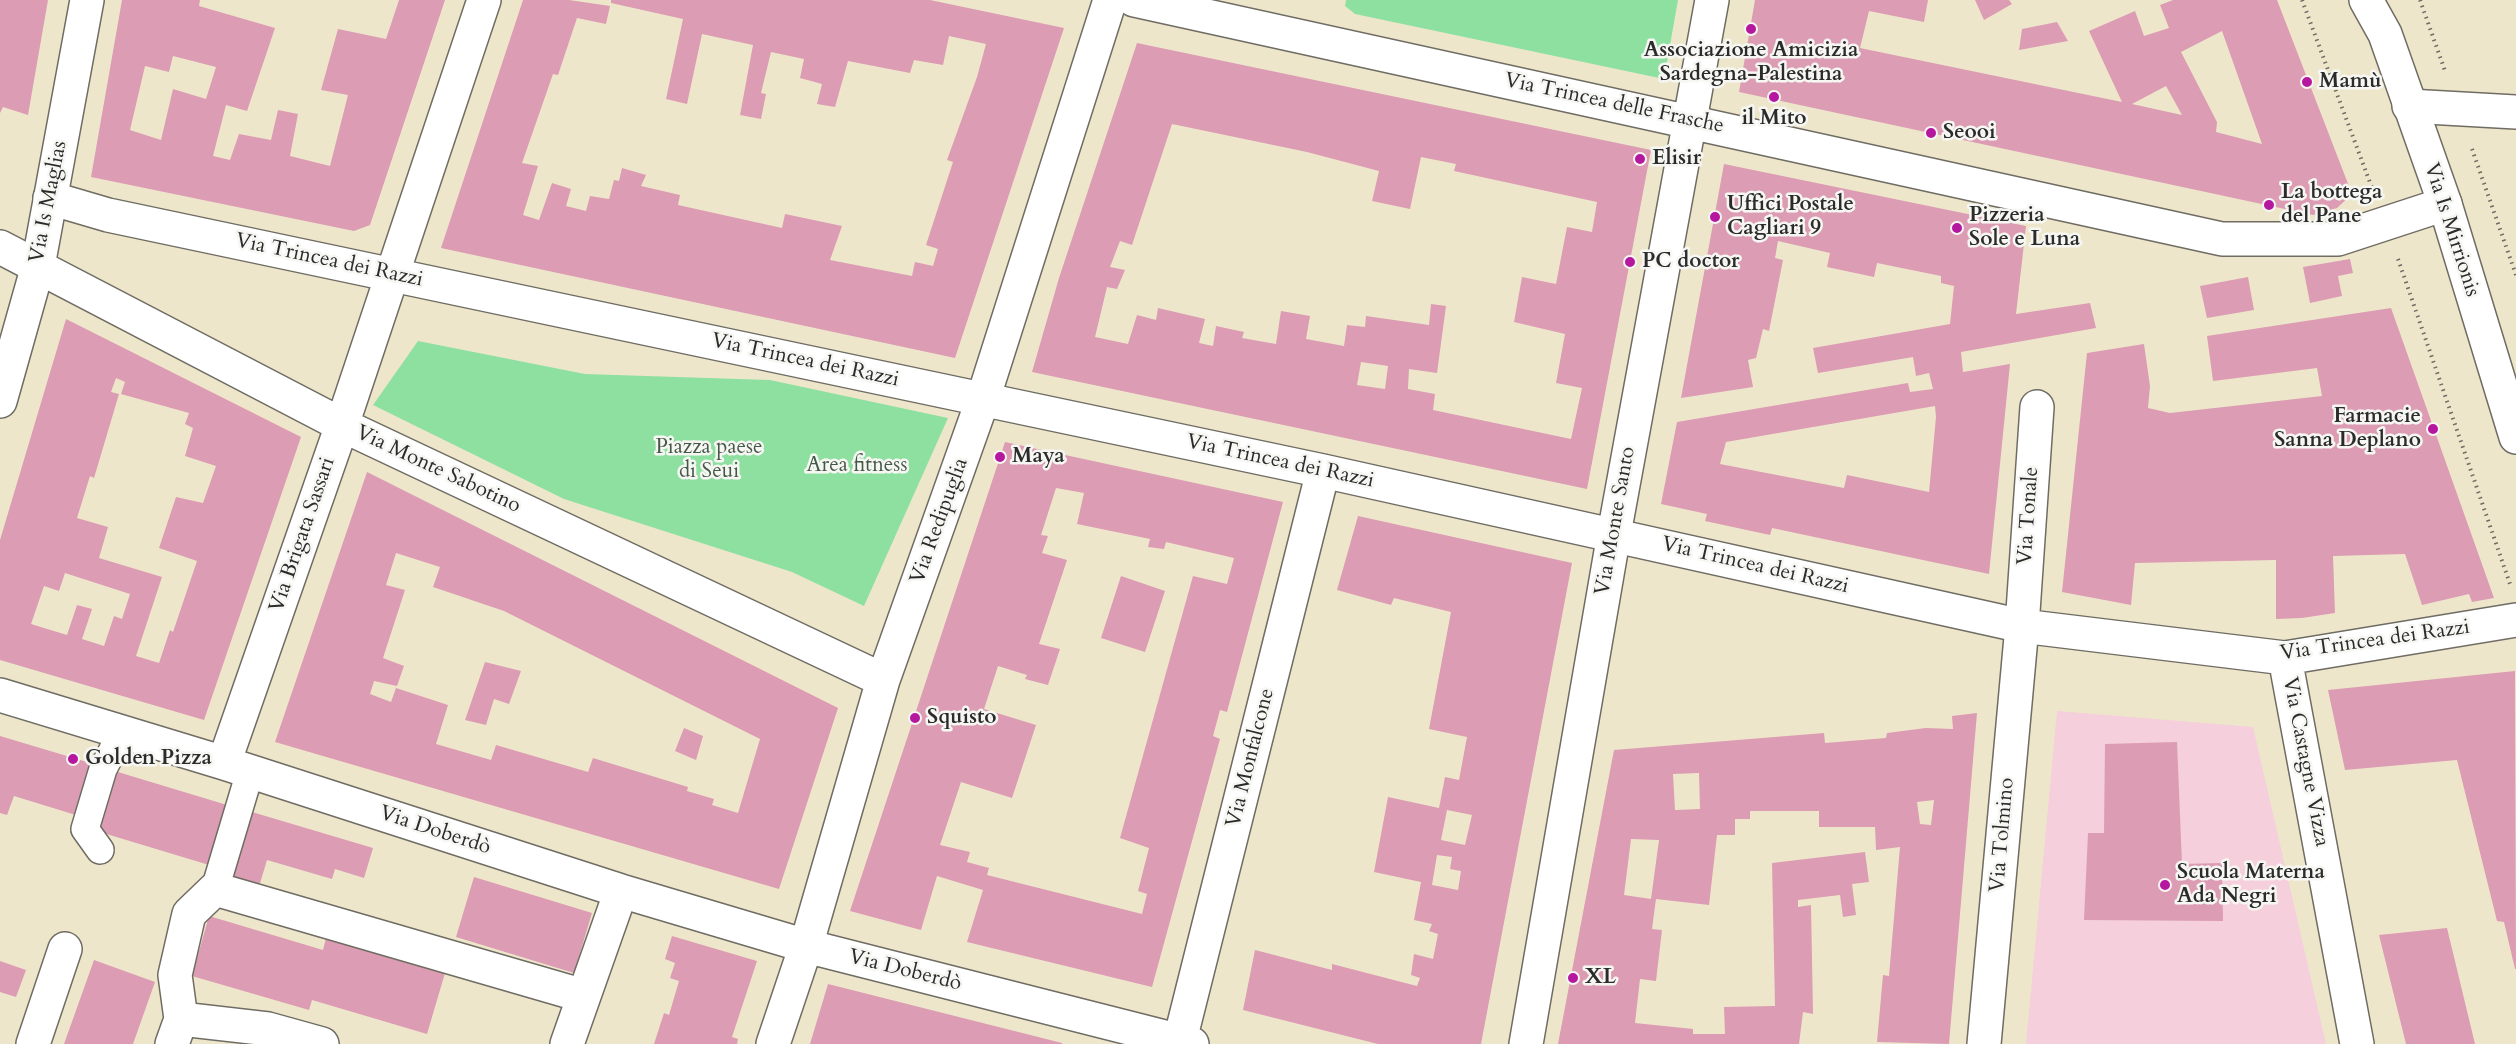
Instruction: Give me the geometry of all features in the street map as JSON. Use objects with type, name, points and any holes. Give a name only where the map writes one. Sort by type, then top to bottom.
[{"type":"street","name":"Via Is Maglias","points":[[0,401],[38,266],[87,0]]},
{"type":"street","name":"Via Brigata Sassari","points":[[237,767],[342,425],[484,0]]},
{"type":"street","name":"Via Redipuglia","points":[[773,1044],[806,946],[883,680],[983,399],[1110,0]]},
{"type":"street","name":"Via Trincea delle Frasche","points":[[1134,0],[2222,239],[2338,239],[2384,222],[2445,204]]},
{"type":"street","name":"Via Monte Santo","points":[[1526,1044],[1614,534],[1688,120],[1712,0]]},
{"type":"street","name":"Via Is Mirrionis","points":[[2374,8],[2445,204],[2516,437]]},
{"type":"street","points":[[2409,106],[2516,112]]},
{"type":"street","name":"Via Trincea dei Razzi","points":[[50,198],[108,215],[1323,471],[2022,626],[2285,658],[2514,604]]},
{"type":"street","name":"Via Monte Sabotino","points":[[0,247],[342,425],[883,680]]},
{"type":"street","name":"Via Tonale","points":[[2022,626],[2037,407]]},
{"type":"street","name":"Via Monfalcone","points":[[1183,1043],[1323,471]]},
{"type":"street","name":"Via Tolmino","points":[[1984,1044],[2022,626]]},
{"type":"street","name":"Via Castagne Vizza","points":[[2285,658],[2357,1044]]},
{"type":"street","name":"Via Doberdò","points":[[0,695],[237,767],[621,891],[806,946],[1183,1043]]},
{"type":"street","points":[[100,850],[85,829],[103,769],[123,732]]},
{"type":"street","points":[[237,767],[215,888],[189,914],[176,975],[177,1031],[266,1036],[322,1044]]},
{"type":"street","points":[[215,888],[584,996]]},
{"type":"street","points":[[567,1044],[621,891]]},
{"type":"street","points":[[33,1044],[65,949]]},
{"type":"path","points":[[2302,0],[2384,222],[2514,604]]},
{"type":"shaded area","name":"Scuola Materna Ada Negri","points":[[2057,711],[2253,727],[2326,1044],[2026,1044]]},
{"type":"green space","points":[[1346,0],[1678,0],[1664,79],[1355,14],[1345,6]]},
{"type":"green space","points":[[418,341],[585,374],[770,380],[948,418],[864,606],[792,572],[564,499],[373,405]]},
{"type":"building","points":[[0,0],[48,0],[28,115],[3,107],[0,113]]},
{"type":"building","points":[[122,0],[200,0],[199,6],[275,28],[247,111],[226,105],[213,156],[230,160],[239,134],[271,140],[278,110],[298,114],[290,156],[330,166],[348,95],[321,90],[338,29],[386,39],[399,0],[445,0],[370,225],[354,231],[91,177]],"holes":[[[173,56],[216,67],[206,99],[173,89],[161,140],[130,130],[145,66],[169,72]]]},
{"type":"building","points":[[523,0],[569,0],[610,6],[606,24],[577,18],[558,75],[553,74],[522,163],[538,166],[523,215],[539,220],[552,183],[571,189],[566,206],[586,211],[590,196],[609,199],[614,180],[619,181],[622,168],[646,175],[641,186],[680,195],[678,205],[782,228],[785,214],[842,226],[830,260],[912,276],[915,262],[933,266],[938,249],[926,245],[953,162],[947,160],[977,77],[986,44],[949,36],[943,65],[914,60],[910,73],[848,61],[835,107],[817,104],[822,84],[800,78],[804,59],[771,52],[761,93],[766,94],[761,119],[740,115],[753,45],[702,34],[687,104],[666,99],[683,19],[611,3],[611,0],[930,0],[1064,28],[955,358],[441,248]]},
{"type":"building","points":[[1755,0],[1928,0],[1924,22],[1869,11],[1860,48],[2122,102],[2089,31],[2135,11],[2144,36],[2169,28],[2160,5],[2173,0],[2277,0],[2352,194],[2337,208],[2313,215],[1739,92]],"holes":[[[2222,31],[2262,144],[2216,132],[2217,122],[2181,52]],[[2166,86],[2182,115],[2132,104]]]},
{"type":"building","points":[[1975,0],[2009,0],[2012,4],[1984,20]]},
{"type":"building","points":[[2057,22],[2068,41],[2019,50],[2022,29]]},
{"type":"building","points":[[1137,43],[1651,150],[1587,489],[1032,372],[1059,278]],"holes":[[[1172,124],[1307,152],[1379,171],[1372,201],[1410,209],[1421,157],[1456,164],[1454,171],[1597,202],[1592,232],[1567,227],[1556,284],[1522,277],[1514,322],[1565,334],[1556,383],[1582,388],[1571,439],[1433,410],[1435,394],[1408,389],[1409,369],[1437,373],[1446,306],[1431,304],[1429,325],[1366,316],[1365,327],[1347,325],[1344,346],[1306,339],[1310,316],[1281,311],[1276,344],[1242,338],[1244,332],[1216,326],[1213,346],[1199,343],[1205,319],[1158,308],[1156,320],[1137,315],[1128,344],[1095,337],[1107,287],[1117,289],[1125,270],[1110,267],[1120,241],[1132,245]],[[1361,362],[1388,366],[1385,389],[1357,385]]]},
{"type":"building","points":[[1724,164],[2026,226],[2016,314],[2090,303],[2096,328],[1961,352],[1963,372],[2010,364],[1989,574],[1772,528],[1770,535],[1705,521],[1707,514],[1661,504],[1677,422],[1908,383],[1910,392],[1933,389],[1929,373],[1916,376],[1913,357],[1818,373],[1813,348],[1950,324],[1954,286],[1941,283],[1941,276],[1877,263],[1874,277],[1827,267],[1830,253],[1778,241],[1775,258],[1783,260],[1769,331],[1763,329],[1756,358],[1748,360],[1753,387],[1681,398]],"holes":[[[1935,406],[1929,492],[1847,475],[1844,488],[1720,464],[1726,442]]]},
{"type":"building","points":[[2350,259],[2353,273],[2338,276],[2342,296],[2310,303],[2303,267]]},
{"type":"building","points":[[2248,277],[2254,310],[2207,318],[2200,286]]},
{"type":"building","points":[[2391,308],[2494,598],[2472,602],[2469,594],[2422,605],[2405,554],[2333,556],[2335,613],[2302,618],[2276,619],[2276,560],[2135,563],[2131,605],[2062,592],[2087,353],[2144,344],[2150,386],[2148,408],[2170,413],[2322,396],[2317,368],[2213,381],[2207,336]]},
{"type":"building","points":[[66,319],[301,437],[204,720],[0,660],[0,540]],"holes":[[[116,378],[125,382],[121,394],[189,413],[185,424],[193,428],[185,456],[216,466],[203,503],[176,497],[159,548],[197,561],[173,632],[170,630],[159,663],[136,656],[162,577],[99,558],[108,527],[77,518],[90,476],[94,478],[119,394],[111,392]],[[65,573],[130,594],[122,619],[114,616],[104,646],[82,639],[92,609],[77,605],[67,635],[31,624],[44,586],[59,591]]]},
{"type":"building","points":[[1005,442],[1283,502],[1227,712],[1220,710],[1213,736],[1220,739],[1152,987],[967,942],[983,890],[937,876],[921,930],[850,911]],"holes":[[[1056,488],[1084,493],[1077,524],[1150,539],[1148,547],[1164,549],[1166,542],[1234,558],[1227,584],[1193,576],[1120,838],[1149,848],[1138,891],[1147,894],[1142,914],[987,875],[989,868],[967,862],[970,852],[940,845],[961,782],[1012,798],[1036,725],[984,709],[998,666],[1027,675],[1025,679],[1048,685],[1060,649],[1039,644],[1067,560],[1042,553],[1048,536],[1041,535]]]},
{"type":"building","points":[[367,472],[838,708],[779,889],[275,742]],"holes":[[[396,553],[440,567],[433,587],[504,611],[760,739],[738,813],[712,805],[714,799],[687,791],[688,787],[593,758],[588,772],[496,745],[491,760],[436,744],[448,705],[396,688],[391,702],[370,694],[374,681],[397,686],[404,666],[383,658],[405,590],[386,585]]]},
{"type":"building","points":[[1358,516],[1572,563],[1481,1044],[1378,1044],[1243,1010],[1255,950],[1332,970],[1332,964],[1417,986],[1420,978],[1411,975],[1414,954],[1433,959],[1438,934],[1429,931],[1432,924],[1414,920],[1421,882],[1374,872],[1388,797],[1439,808],[1445,777],[1459,780],[1467,737],[1429,729],[1451,612],[1394,598],[1391,605],[1337,590]],"holes":[[[1447,810],[1472,815],[1465,845],[1441,840]],[[1437,855],[1452,857],[1450,869],[1461,871],[1458,890],[1432,885]]]},
{"type":"building","points":[[1121,576],[1165,591],[1145,652],[1101,638]]},
{"type":"building","points":[[485,662],[521,671],[509,704],[494,699],[486,725],[465,720]]},
{"type":"building","points":[[2515,671],[2516,969],[2504,922],[2497,921],[2457,760],[2345,770],[2328,690]]},
{"type":"building","points":[[1977,713],[1949,1044],[1877,1042],[1883,975],[1889,976],[1900,847],[1876,850],[1875,827],[1819,827],[1819,811],[1750,811],[1750,819],[1735,819],[1735,835],[1717,835],[1709,905],[1656,899],[1652,929],[1662,930],[1656,981],[1640,979],[1635,1023],[1693,1029],[1693,1034],[1725,1034],[1724,1007],[1775,1006],[1772,863],[1865,852],[1869,882],[1852,884],[1856,915],[1843,917],[1840,895],[1798,900],[1798,907],[1811,905],[1813,1014],[1803,1012],[1799,1044],[1558,1044],[1614,750],[1824,733],[1825,743],[1886,738],[1887,733],[1926,728],[1953,729],[1952,716]],"holes":[[[1699,773],[1700,809],[1675,810],[1673,774]],[[1934,800],[1931,825],[1920,824],[1917,802]],[[1631,839],[1659,840],[1651,899],[1624,895]]]},
{"type":"building","points":[[684,728],[703,736],[696,760],[675,751]]},
{"type":"building","points":[[0,736],[97,765],[79,816],[14,796],[7,815],[0,813]]},
{"type":"building","points":[[2177,742],[2182,864],[2222,863],[2223,921],[2084,920],[2088,833],[2104,833],[2105,744]]},
{"type":"building","points":[[108,769],[227,805],[209,865],[90,829]]},
{"type":"building","points":[[252,812],[373,848],[364,878],[335,869],[332,879],[267,860],[258,890],[230,882]]},
{"type":"building","points":[[474,877],[592,913],[574,973],[456,937]]},
{"type":"building","points":[[209,916],[323,950],[326,938],[445,973],[427,1034],[312,1000],[309,1010],[192,976]]},
{"type":"building","points":[[2447,928],[2475,1044],[2406,1044],[2379,935]]},
{"type":"building","points":[[672,936],[757,961],[732,1037],[738,1039],[737,1044],[654,1044],[664,1013],[669,1015],[679,981],[670,978],[675,963],[665,959]]},
{"type":"building","points":[[94,960],[155,982],[133,1044],[64,1044]]},
{"type":"building","points":[[0,961],[26,970],[16,997],[0,992]]},
{"type":"building","points":[[828,984],[1062,1043],[1062,1044],[810,1044]]},
{"type":"place","name":"Associazione Amicizia Sardegna-Palestina","points":[[1751,29]]},
{"type":"place","name":"Mamù","points":[[2307,82]]},
{"type":"place","name":"il Mito","points":[[1774,97]]},
{"type":"place","name":"Seooi","points":[[1931,133]]},
{"type":"place","name":"Elisir","points":[[1640,159]]},
{"type":"place","name":"La bottega del Pane","points":[[2269,205]]},
{"type":"place","name":"Uffici Postale Cagliari 9","points":[[1715,217]]},
{"type":"place","name":"Pizzeria Sole e Luna","points":[[1957,228]]},
{"type":"place","name":"PC doctor","points":[[1630,262]]},
{"type":"place","name":"Farmacie Sanna Deplano","points":[[2433,429]]},
{"type":"place","name":"Maya","points":[[1000,457]]},
{"type":"place","name":"Squisto","points":[[915,718]]},
{"type":"place","name":"Golden Pizza","points":[[73,759]]},
{"type":"place","name":"Scuola Materna Ada Negri","points":[[2165,885]]},
{"type":"place","name":"XL","points":[[1573,978]]},
{"type":"park label","name":"Piazza paese di Seui","points":[[709,460]]},
{"type":"park label","name":"Area fitness","points":[[857,466]]}]
